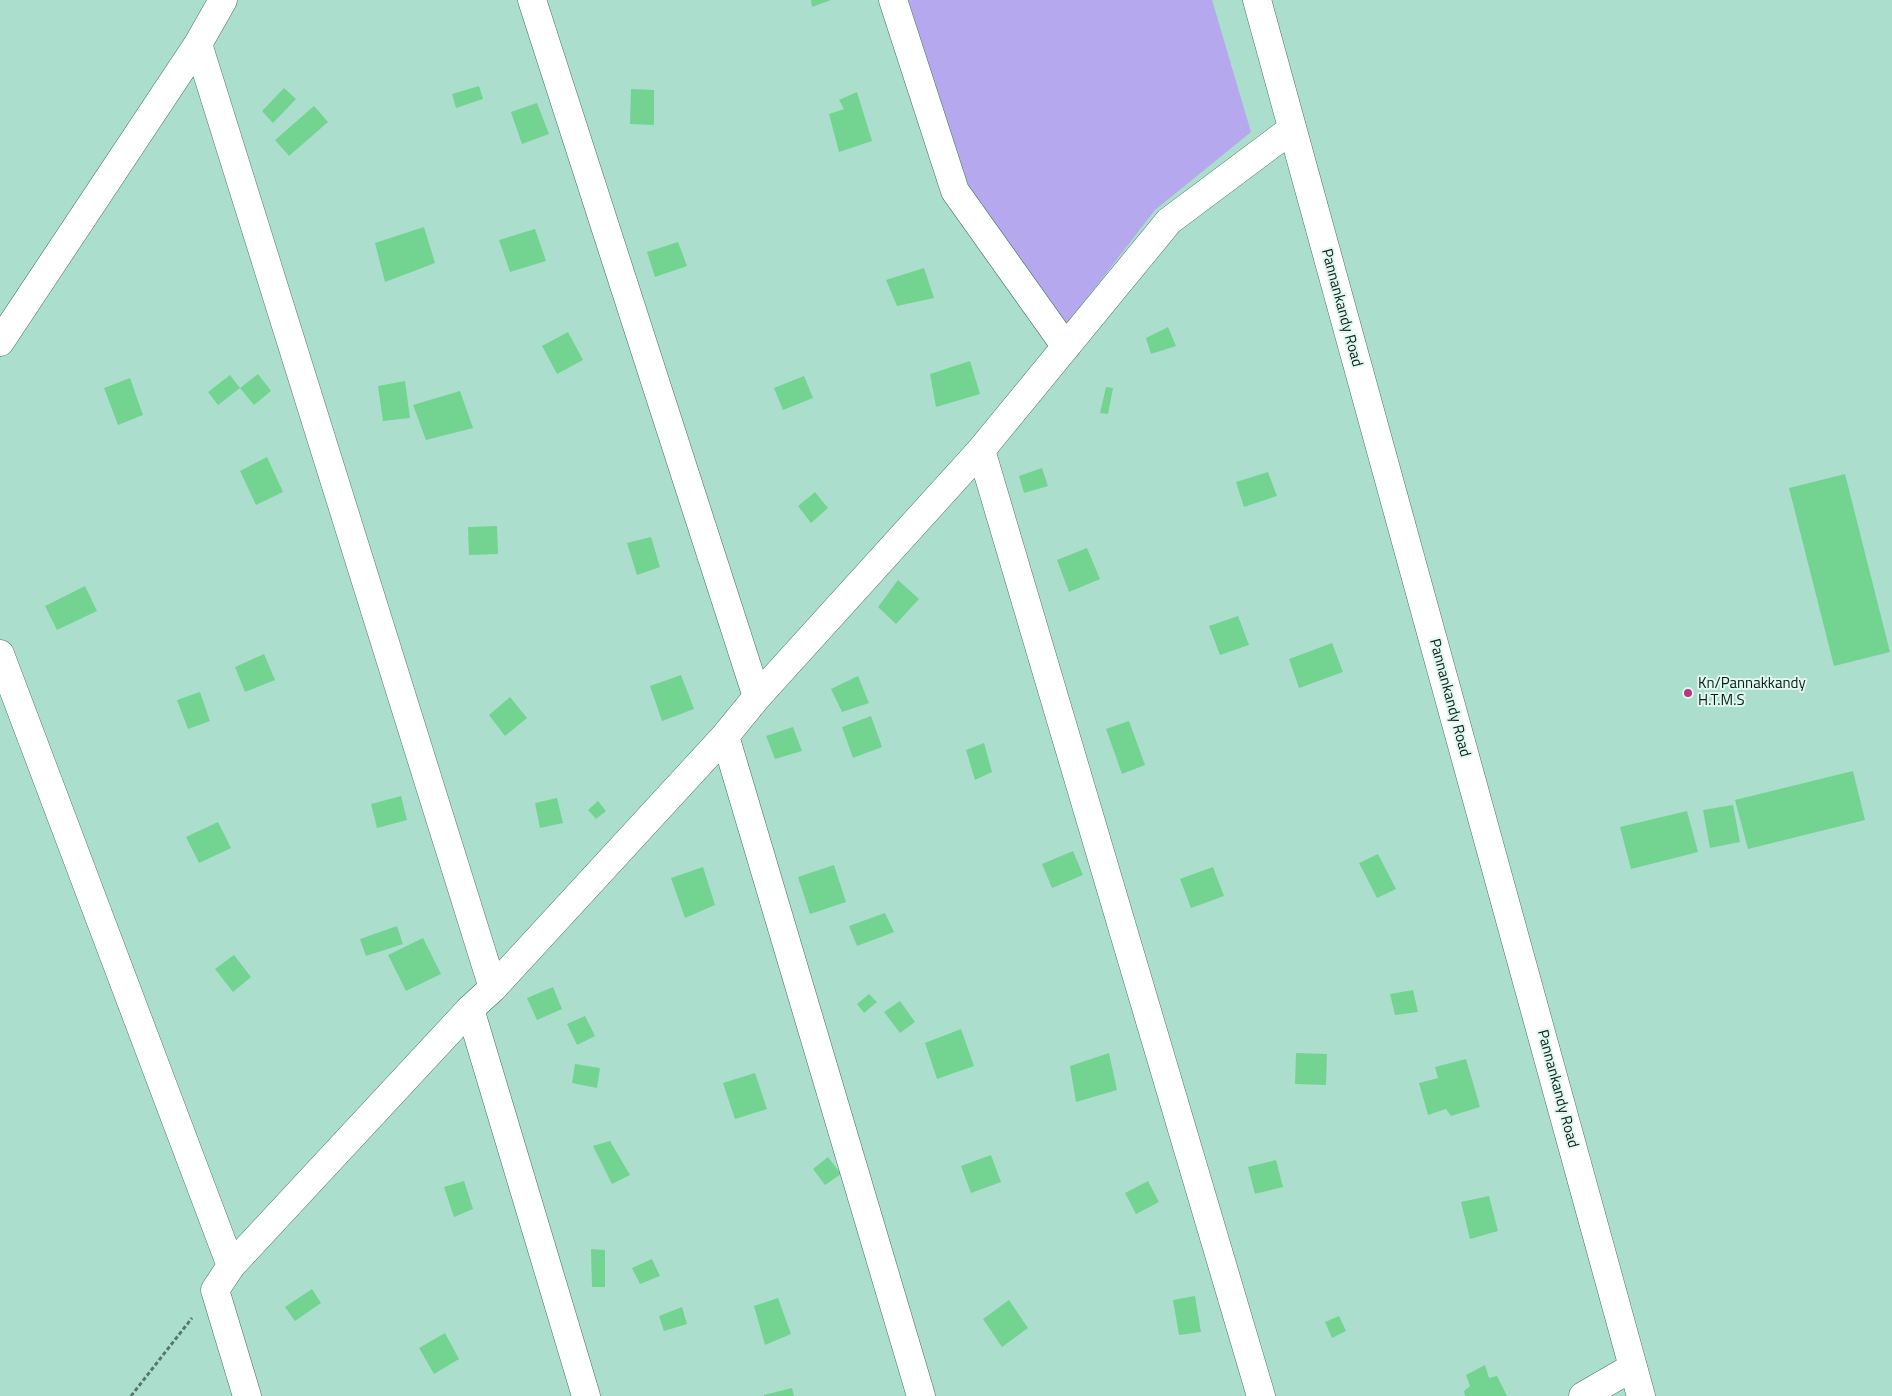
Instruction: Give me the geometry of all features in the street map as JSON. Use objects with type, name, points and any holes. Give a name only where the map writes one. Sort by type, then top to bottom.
[{"type":"street","points":[[0,342],[198,44],[222,0]]},
{"type":"street","points":[[532,0],[757,697]]},
{"type":"street","points":[[893,0],[955,191],[1066,346]]},
{"type":"street","name":"Pannankandy Road","points":[[1257,0],[1641,1396]]},
{"type":"street","points":[[198,44],[493,988]]},
{"type":"street","points":[[247,1396],[215,1290],[232,1266],[470,1010],[493,988],[725,736],[757,697],[981,450],[1169,221],[1292,129]]},
{"type":"street","points":[[981,450],[1261,1396]]},
{"type":"street","points":[[0,654],[232,1266]]},
{"type":"street","points":[[725,736],[921,1396]]},
{"type":"street","points":[[470,1010],[586,1396]]},
{"type":"street","points":[[1583,1396],[1633,1367]]},
{"type":"path","points":[[131,1396],[215,1290]]},
{"type":"shaded area","points":[[908,0],[1212,0],[1251,132],[1155,210],[1067,324],[966,188]]},
{"type":"building","points":[[811,0],[831,0],[812,7]]},
{"type":"building","points":[[479,86],[483,99],[456,108],[452,94]]},
{"type":"building","points":[[284,88],[296,99],[273,123],[262,111]]},
{"type":"building","points":[[631,89],[654,90],[654,125],[630,124]]},
{"type":"building","points":[[857,92],[872,141],[839,152],[829,114],[844,109],[839,100]]},
{"type":"building","points":[[537,103],[549,134],[522,144],[511,112]]},
{"type":"building","points":[[314,106],[328,122],[289,156],[275,140]]},
{"type":"building","points":[[424,227],[435,263],[385,282],[375,243]]},
{"type":"building","points":[[535,229],[546,261],[510,272],[499,240]]},
{"type":"building","points":[[678,242],[687,266],[655,277],[647,252]]},
{"type":"building","points":[[924,268],[934,298],[897,306],[886,280]]},
{"type":"building","points":[[1168,327],[1176,346],[1151,354],[1146,338]]},
{"type":"building","points":[[568,332],[583,360],[557,374],[542,346]]},
{"type":"building","points":[[970,361],[980,394],[936,407],[930,374]]},
{"type":"building","points":[[258,374],[271,391],[254,405],[240,388]]},
{"type":"building","points":[[230,375],[240,388],[218,405],[208,392]]},
{"type":"building","points":[[804,376],[813,398],[783,410],[774,388]]},
{"type":"building","points":[[130,378],[143,415],[118,425],[104,388]]},
{"type":"building","points":[[405,381],[410,418],[383,421],[378,386]]},
{"type":"building","points":[[1106,387],[1113,388],[1108,414],[1100,413]]},
{"type":"building","points":[[460,391],[473,428],[426,440],[413,405]]},
{"type":"building","points":[[267,457],[283,492],[256,505],[240,471]]},
{"type":"building","points":[[1042,468],[1048,486],[1024,493],[1019,476]]},
{"type":"building","points":[[1268,472],[1277,496],[1244,507],[1236,482]]},
{"type":"building","points":[[1845,474],[1890,652],[1834,666],[1789,488]]},
{"type":"building","points":[[815,492],[828,508],[811,523],[798,506]]},
{"type":"building","points":[[497,526],[498,554],[469,555],[468,527]]},
{"type":"building","points":[[651,537],[660,567],[637,575],[627,543]]},
{"type":"building","points":[[1087,548],[1100,579],[1069,592],[1057,560]]},
{"type":"building","points":[[898,580],[919,599],[896,624],[878,607]]},
{"type":"building","points":[[85,586],[97,611],[57,630],[45,606]]},
{"type":"building","points":[[1238,616],[1249,645],[1220,655],[1209,626]]},
{"type":"building","points":[[1332,643],[1343,672],[1299,688],[1289,659]]},
{"type":"building","points":[[264,654],[275,680],[245,692],[235,667]]},
{"type":"building","points":[[681,675],[694,709],[662,721],[650,686]]},
{"type":"building","points":[[858,676],[869,703],[842,712],[831,689]]},
{"type":"building","points":[[200,692],[210,721],[188,729],[177,700]]},
{"type":"building","points":[[510,697],[527,718],[505,736],[489,715]]},
{"type":"building","points":[[871,716],[882,747],[853,758],[842,727]]},
{"type":"building","points":[[1129,721],[1145,765],[1122,774],[1106,729]]},
{"type":"building","points":[[793,727],[802,751],[775,759],[766,736]]},
{"type":"building","points":[[984,743],[992,772],[975,780],[966,750]]},
{"type":"building","points":[[1853,771],[1865,820],[1748,849],[1735,800]]},
{"type":"building","points":[[401,796],[407,820],[377,828],[371,804]]},
{"type":"building","points":[[557,798],[563,823],[540,828],[535,803]]},
{"type":"building","points":[[598,801],[606,811],[596,819],[588,810]]},
{"type":"building","points":[[1733,805],[1740,842],[1710,848],[1703,810]]},
{"type":"building","points":[[1687,811],[1698,852],[1631,869],[1620,827]]},
{"type":"building","points":[[218,822],[231,848],[199,863],[186,837]]},
{"type":"building","points":[[1073,851],[1083,875],[1052,888],[1042,864]]},
{"type":"building","points":[[1378,854],[1396,889],[1377,898],[1359,863]]},
{"type":"building","points":[[834,865],[846,902],[810,914],[798,877]]},
{"type":"building","points":[[703,867],[715,905],[685,918],[671,878]]},
{"type":"building","points":[[1213,867],[1224,896],[1191,908],[1180,879]]},
{"type":"building","points":[[885,913],[894,932],[857,946],[849,926]]},
{"type":"building","points":[[397,926],[403,944],[366,956],[360,939]]},
{"type":"building","points":[[423,938],[441,974],[406,991],[388,955]]},
{"type":"building","points":[[234,955],[251,977],[233,992],[215,969]]},
{"type":"building","points":[[553,987],[562,1009],[537,1020],[527,998]]},
{"type":"building","points":[[1413,990],[1418,1012],[1395,1015],[1390,994]]},
{"type":"building","points":[[869,994],[877,1002],[864,1013],[857,1004]]},
{"type":"building","points":[[900,1001],[915,1022],[900,1033],[884,1012]]},
{"type":"building","points":[[585,1016],[595,1036],[577,1045],[567,1024]]},
{"type":"building","points":[[961,1029],[974,1066],[937,1079],[925,1043]]},
{"type":"building","points":[[1109,1053],[1117,1090],[1076,1102],[1070,1066]]},
{"type":"building","points":[[1296,1053],[1327,1054],[1326,1085],[1295,1084]]},
{"type":"building","points":[[1466,1059],[1480,1107],[1451,1116],[1446,1109],[1428,1115],[1419,1083],[1438,1078],[1435,1067]]},
{"type":"building","points":[[575,1064],[600,1068],[597,1088],[572,1083]]},
{"type":"building","points":[[755,1073],[767,1109],[735,1119],[723,1083]]},
{"type":"building","points":[[610,1141],[630,1175],[612,1184],[593,1146]]},
{"type":"building","points":[[991,1155],[1001,1182],[971,1193],[961,1166]]},
{"type":"building","points":[[828,1157],[841,1174],[825,1185],[813,1169]]},
{"type":"building","points":[[1276,1160],[1283,1187],[1255,1194],[1248,1167]]},
{"type":"building","points":[[464,1181],[473,1209],[454,1217],[444,1187]]},
{"type":"building","points":[[1148,1181],[1159,1202],[1136,1214],[1125,1193]]},
{"type":"building","points":[[1489,1196],[1498,1231],[1470,1239],[1461,1202]]},
{"type":"building","points":[[591,1249],[605,1250],[605,1287],[592,1287]]},
{"type":"building","points":[[652,1259],[660,1276],[640,1284],[632,1268]]},
{"type":"building","points":[[312,1289],[321,1303],[295,1321],[285,1307]]},
{"type":"building","points":[[1195,1296],[1201,1332],[1179,1335],[1173,1300]]},
{"type":"building","points":[[778,1298],[791,1334],[765,1345],[754,1306]]},
{"type":"building","points":[[1009,1300],[1028,1328],[1002,1347],[983,1319]]},
{"type":"building","points":[[682,1307],[687,1324],[664,1331],[659,1316]]},
{"type":"building","points":[[1339,1316],[1346,1331],[1332,1338],[1325,1322]]},
{"type":"building","points":[[445,1333],[459,1359],[434,1374],[419,1348]]},
{"type":"building","points":[[1485,1365],[1489,1378],[1497,1376],[1507,1396],[1465,1396],[1464,1391],[1470,1386],[1466,1375]]},
{"type":"building","points":[[792,1388],[794,1396],[764,1396],[764,1395]]},
{"type":"place","name":"Kn/Pannakkandy H.T.M.S","points":[[1688,693]]}]
